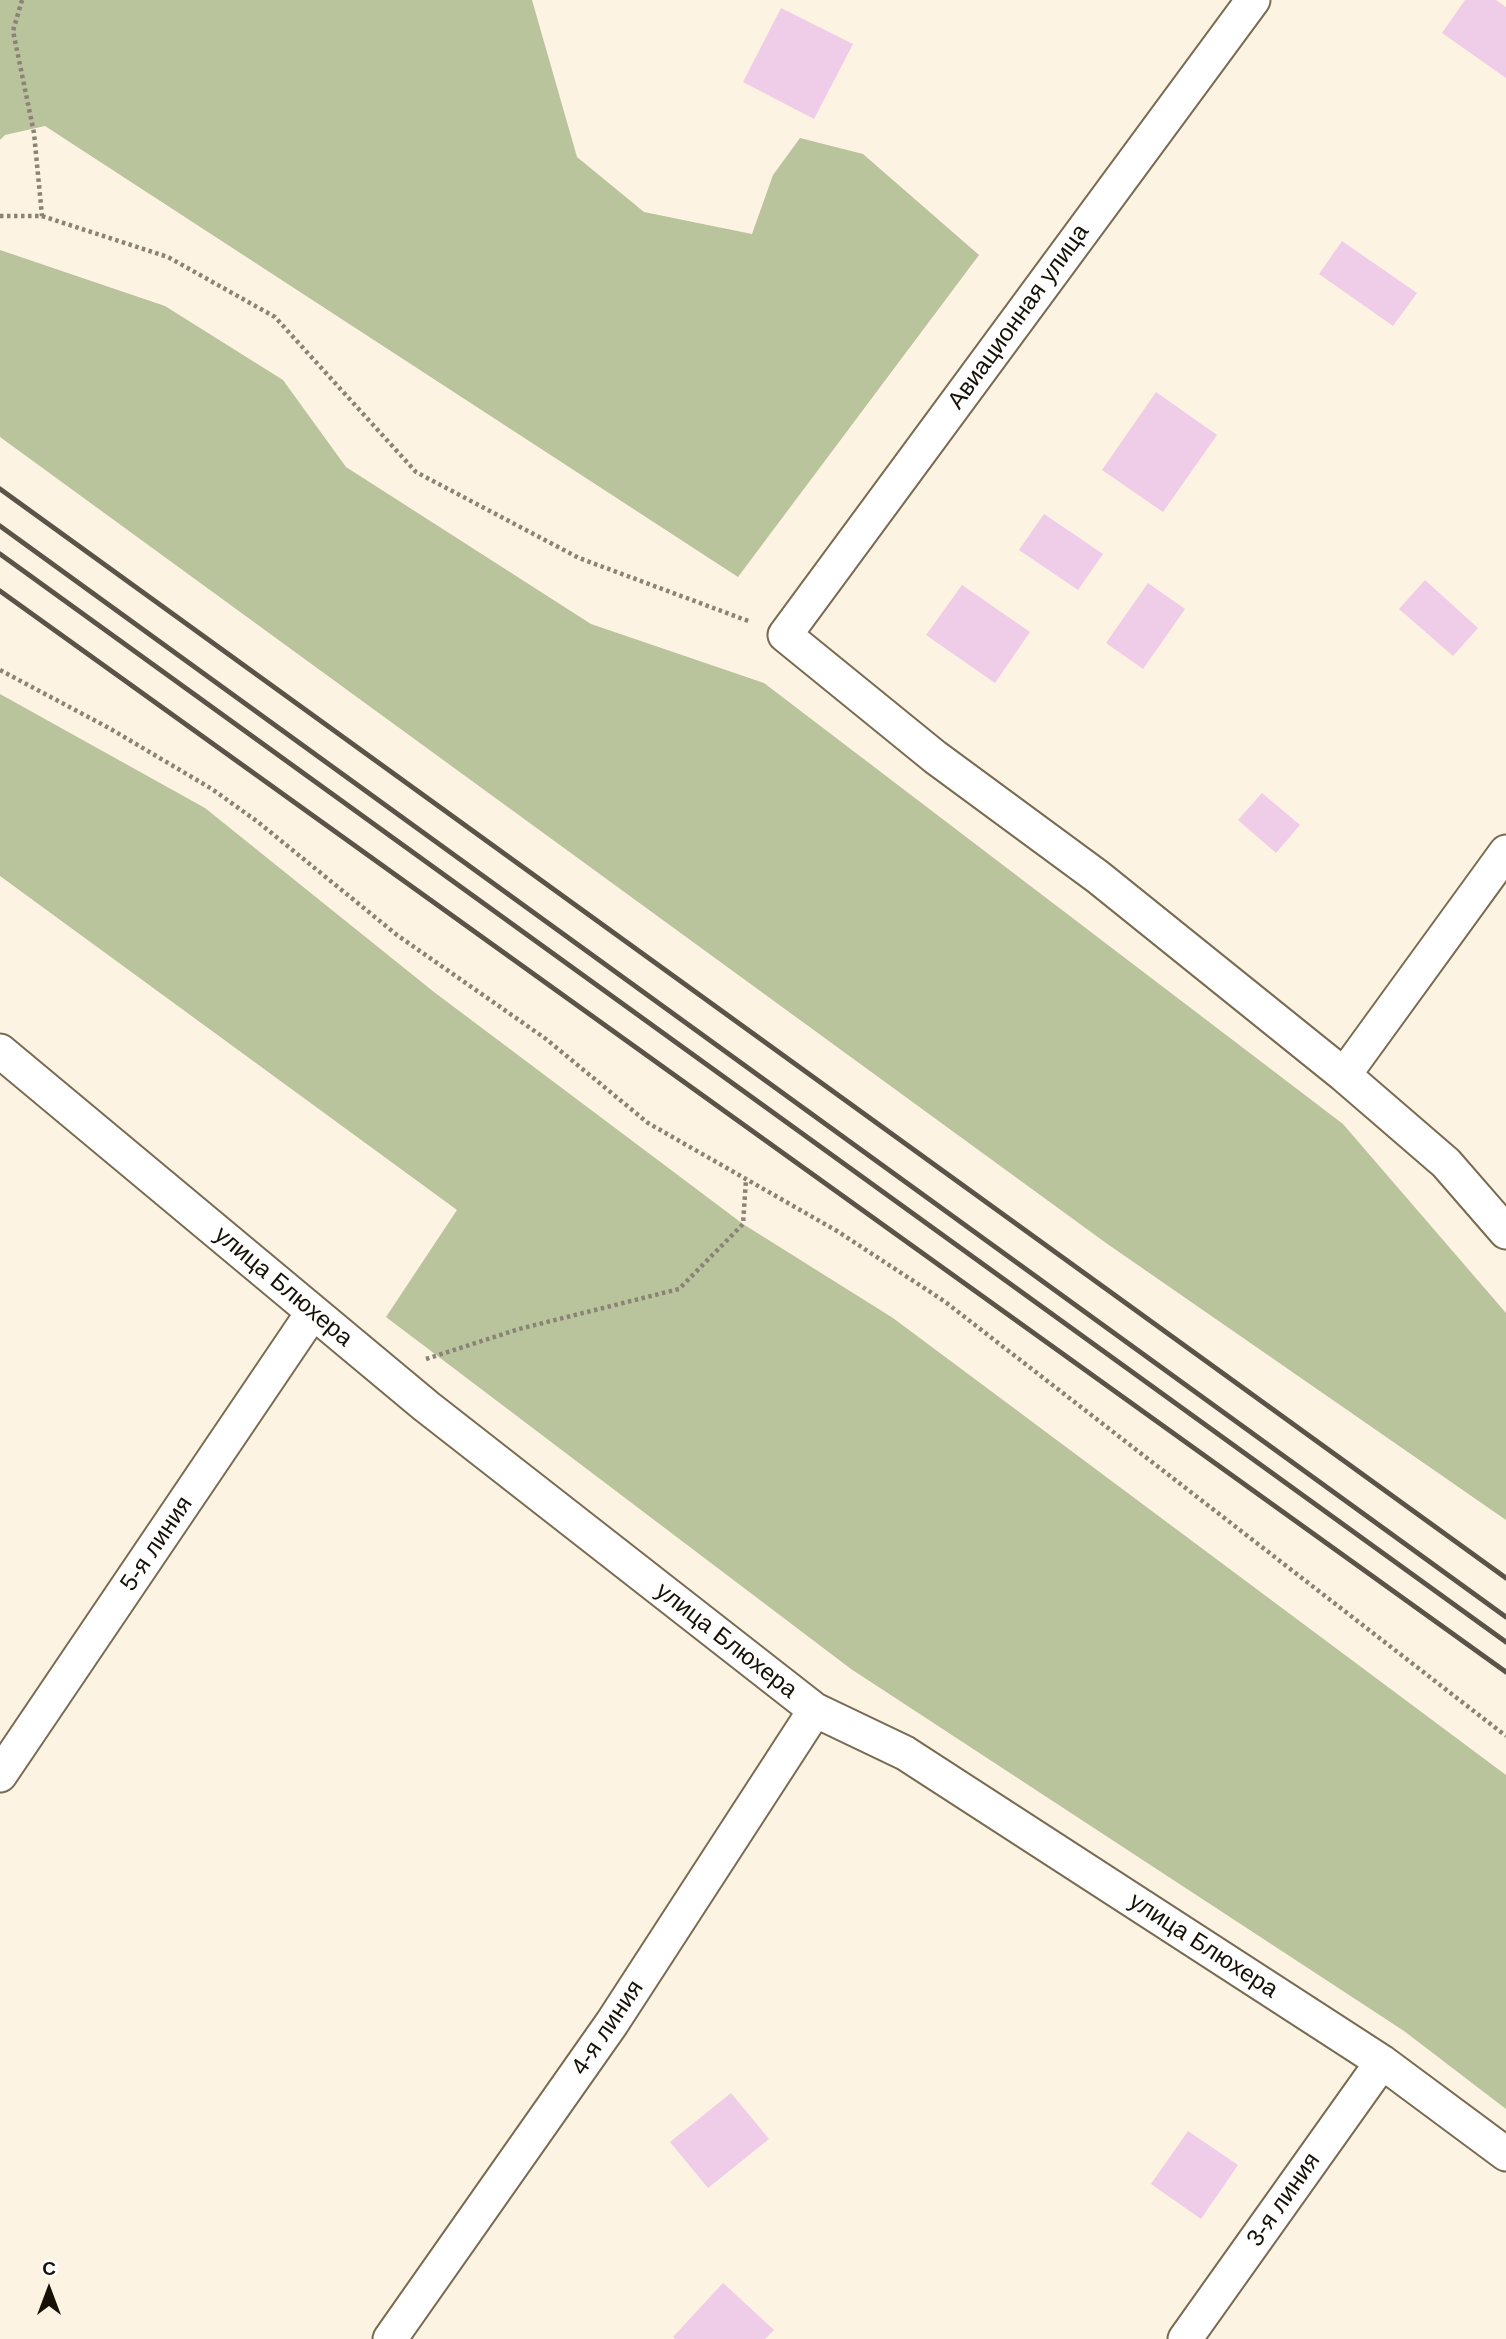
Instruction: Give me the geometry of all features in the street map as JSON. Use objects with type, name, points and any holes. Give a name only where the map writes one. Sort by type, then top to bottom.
[{"type":"street","name":"Авиационная улица","points":[[785,635],[1252,0]]},
{"type":"street","points":[[785,635],[935,757],[1098,877],[1344,1074],[1446,1163],[1506,1232]]},
{"type":"street","points":[[1344,1074],[1506,852]]},
{"type":"street","name":"улица Блюхера","points":[[0,1051],[386,1372],[816,1710],[905,1753],[1382,2062],[1506,2154]]},
{"type":"street","name":"5-я линия","points":[[0,1775],[313,1312]]},
{"type":"street","name":"4-я линия","points":[[390,2339],[612,2023],[816,1710]]},
{"type":"street","name":"3-я линия","points":[[1185,2339],[1382,2062]]},
{"type":"path","points":[[22,0],[13,31],[34,133],[42,216]]},
{"type":"path","points":[[0,216],[42,216],[168,257],[275,317],[416,471],[579,558],[785,635]]},
{"type":"path","points":[[0,670],[109,727],[212,789],[258,822],[397,935],[546,1039],[648,1123],[837,1231],[944,1301],[1506,1736]]},
{"type":"path","points":[[386,1372],[519,1329],[679,1289],[743,1224],[746,1180]]},
{"type":"green space","points":[[0,0],[532,0],[577,157],[644,212],[752,234],[773,175],[800,138],[863,154],[979,255],[738,577],[45,126],[5,135],[0,140]]},
{"type":"green space","points":[[0,250],[165,306],[283,380],[346,467],[591,624],[764,683],[1343,1124],[1506,1313],[1506,1520],[1106,1243],[0,437]]},
{"type":"green space","points":[[0,694],[205,808],[434,992],[743,1224],[893,1318],[1506,1775],[1506,2109],[1404,2031],[851,1669],[386,1317],[457,1210],[0,876]]},
{"type":"building","points":[[1465,0],[1496,0],[1506,7],[1506,78],[1442,33]]},
{"type":"building","points":[[781,8],[853,44],[814,119],[743,82]]},
{"type":"building","points":[[1342,241],[1417,293],[1393,326],[1319,274]]},
{"type":"building","points":[[1156,392],[1217,435],[1163,512],[1102,470]]},
{"type":"building","points":[[1044,514],[1103,554],[1078,590],[1019,550]]},
{"type":"building","points":[[1425,580],[1478,628],[1453,656],[1399,609]]},
{"type":"building","points":[[1148,583],[1185,609],[1143,669],[1106,643]]},
{"type":"building","points":[[962,585],[1030,632],[995,683],[926,635]]},
{"type":"building","points":[[1262,793],[1300,825],[1276,853],[1238,820]]},
{"type":"building","points":[[731,2093],[769,2139],[708,2188],[670,2142]]},
{"type":"building","points":[[1188,2131],[1238,2165],[1201,2219],[1151,2184]]},
{"type":"building","points":[[723,2283],[774,2330],[765,2339],[675,2339],[673,2337]]},
{"type":"railway","points":[[0,489],[1506,1578]]},
{"type":"railway","points":[[0,526],[1506,1617]]},
{"type":"railway","points":[[0,554],[1506,1642]]},
{"type":"railway","points":[[0,591],[1506,1672]]}]
